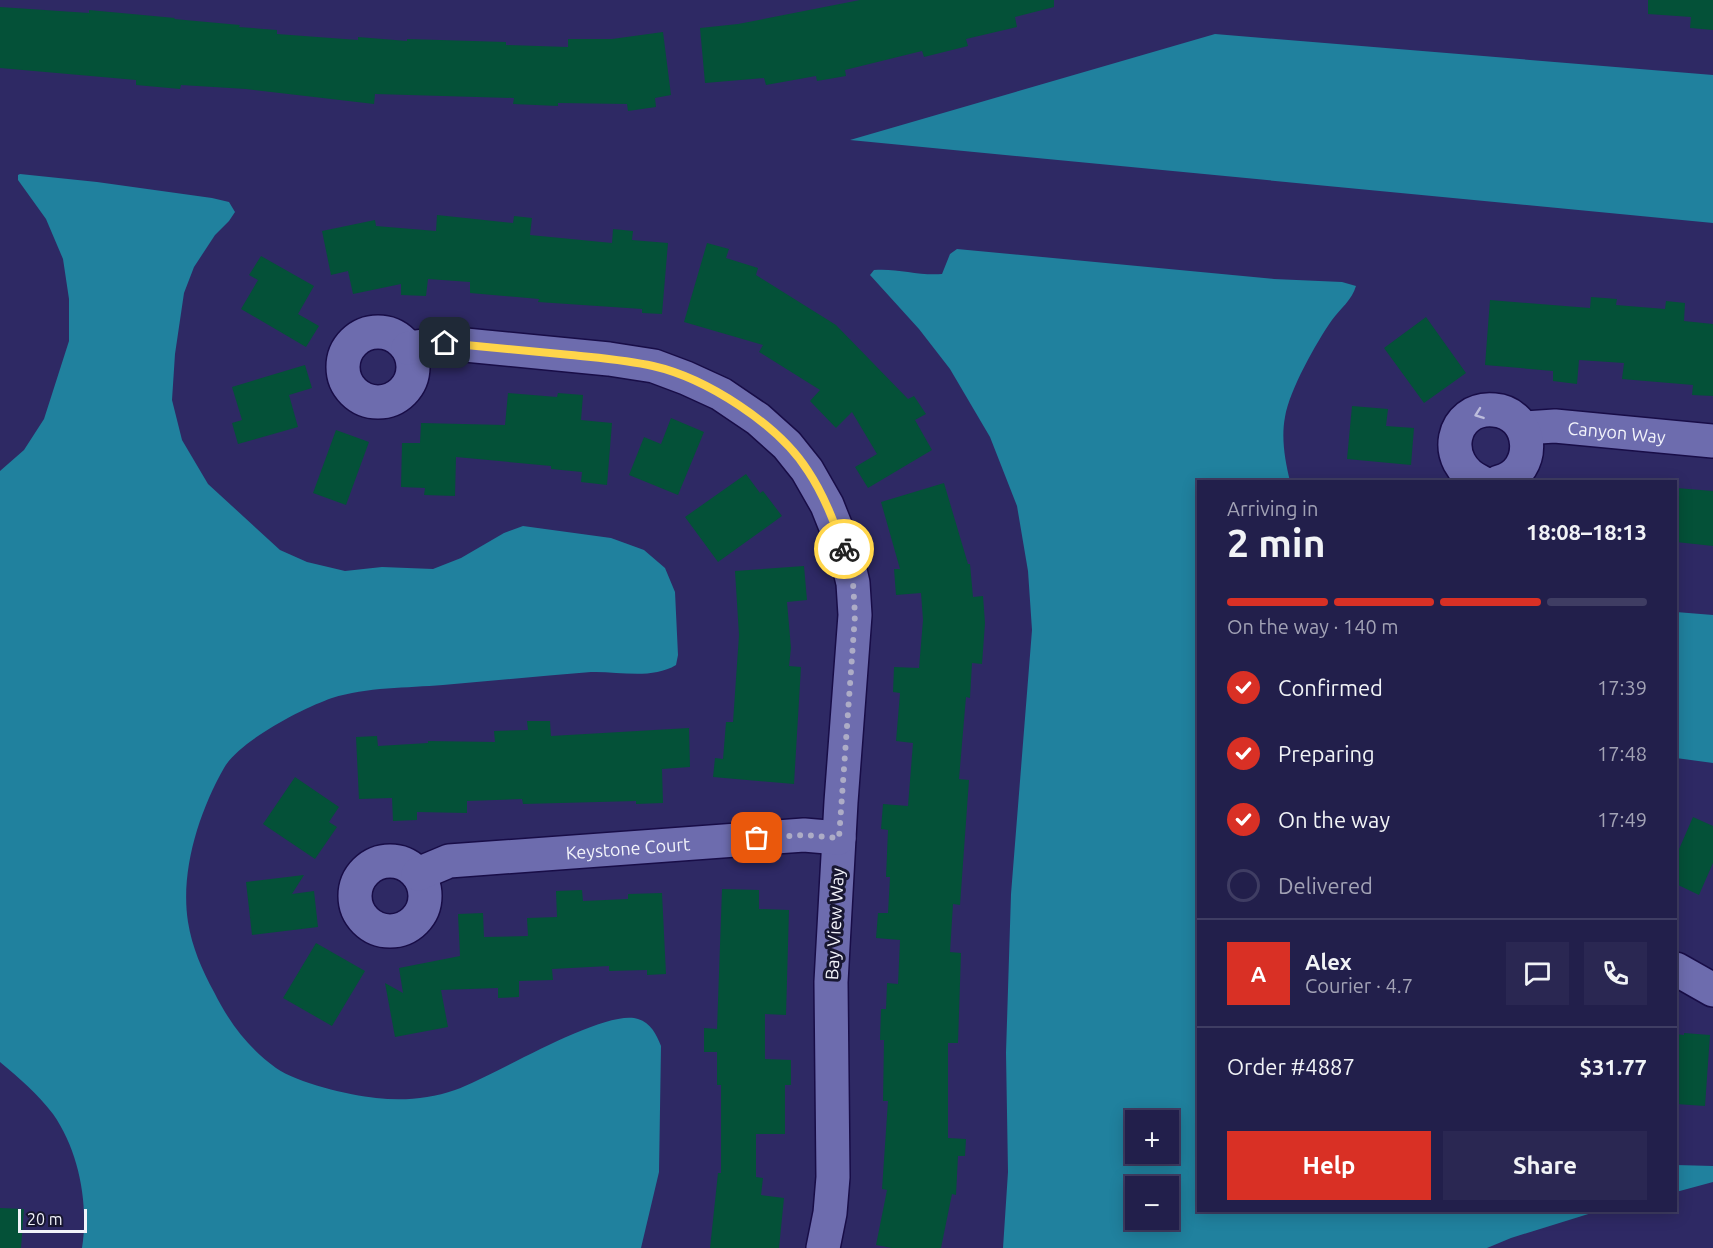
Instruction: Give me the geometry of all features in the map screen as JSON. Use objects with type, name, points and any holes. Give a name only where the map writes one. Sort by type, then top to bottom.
[{"type":"street","name":"Bay View Way","points":[[408,348],[445,343],[609,359],[654,366],[721,394],[759,419],[786,445],[807,470],[827,505],[845,550],[853,583],[855,615],[831,982],[833,1177],[830,1214],[823,1248]]},
{"type":"street","points":[[1477,480],[1470,477],[1456,458],[1454,446],[1456,434],[1471,416],[1481,411],[1493,410],[1505,412],[1515,418],[1527,439],[1528,451],[1524,463],[1506,480]]},
{"type":"street","name":"Canyon Way","points":[[1522,428],[1555,426],[1713,441]]},
{"type":"street","name":"Keystone Court","points":[[418,874],[449,861],[804,835],[839,838]]},
{"type":"street","points":[[1677,970],[1713,990]]},
{"type":"water","points":[[1215,34],[1713,75],[1713,223],[850,140]]},
{"type":"water","points":[[20,174],[97,182],[229,202],[235,212],[215,235],[194,267],[184,293],[175,354],[172,400],[182,440],[208,484],[280,550],[307,562],[345,571],[382,567],[433,569],[461,558],[504,533],[523,526],[611,538],[644,550],[665,568],[675,592],[678,655],[676,665],[666,670],[645,674],[591,672],[345,694],[289,717],[257,737],[243,747],[224,768],[207,803],[189,862],[186,903],[192,940],[205,975],[226,1014],[240,1034],[276,1068],[297,1079],[338,1091],[376,1098],[426,1097],[472,1083],[548,1045],[600,1024],[622,1018],[638,1019],[650,1026],[661,1046],[659,1172],[641,1248],[82,1248],[83,1196],[69,1144],[53,1114],[28,1086],[0,1062],[0,471],[24,450],[44,419],[69,341],[69,299],[63,259],[46,219],[18,180]]},
{"type":"water","points":[[957,249],[1274,279],[1342,282],[1356,286],[1352,296],[1332,320],[1311,353],[1288,406],[1284,425],[1284,441],[1290,480],[1197,480],[1197,1212],[1595,1212],[1511,1238],[1487,1248],[1003,1248],[1008,1172],[1006,1053],[1011,894],[1032,630],[1028,571],[1017,506],[990,437],[950,369],[919,329],[870,275],[874,270],[942,274],[950,254]]},
{"type":"water","points":[[1677,612],[1713,615],[1713,763],[1677,758]]},
{"type":"water","points":[[1677,1165],[1713,1166],[1713,1182],[1677,1192]]},
{"type":"building","points":[[860,0],[1054,0],[1054,7],[1015,17],[1017,27],[966,39],[968,46],[924,57],[922,51],[845,70],[846,76],[817,81],[816,76],[766,85],[764,78],[705,83],[700,28],[738,24]]},
{"type":"building","points":[[1648,0],[1713,0],[1713,30],[1690,28],[1691,17],[1648,14]]},
{"type":"building","points":[[0,7],[89,13],[89,10],[240,25],[239,27],[277,30],[277,34],[358,40],[358,37],[407,41],[407,39],[506,42],[506,45],[568,47],[568,39],[612,39],[663,32],[671,95],[655,98],[656,107],[628,111],[627,104],[558,103],[558,106],[513,104],[514,98],[375,94],[374,104],[246,89],[181,85],[180,89],[136,85],[136,80],[0,68]]},
{"type":"building","points":[[437,215],[513,223],[514,216],[532,218],[530,235],[612,243],[613,229],[633,231],[632,240],[668,243],[662,314],[642,313],[642,309],[538,302],[539,299],[470,293],[470,282],[428,279],[426,296],[401,295],[401,284],[353,294],[348,271],[331,275],[322,231],[375,220],[376,226],[436,231]]},
{"type":"building","points":[[707,243],[729,249],[726,258],[758,268],[756,275],[836,325],[908,399],[914,396],[926,414],[915,420],[932,450],[868,488],[855,467],[877,454],[852,412],[836,428],[810,401],[820,390],[759,352],[763,345],[684,322]]},
{"type":"building","points":[[261,256],[314,286],[298,314],[319,326],[306,347],[241,309],[258,280],[249,275]]},
{"type":"building","points":[[1591,297],[1617,299],[1616,305],[1665,309],[1666,301],[1685,303],[1684,321],[1713,324],[1713,396],[1692,395],[1693,385],[1622,379],[1624,363],[1579,360],[1577,384],[1553,381],[1553,371],[1485,365],[1490,300],[1590,308]]},
{"type":"building","points":[[1426,317],[1466,373],[1424,403],[1384,348]]},
{"type":"building","points":[[305,365],[312,388],[289,395],[298,427],[238,444],[232,423],[242,420],[232,387]]},
{"type":"building","points":[[508,393],[557,397],[558,393],[583,395],[581,420],[612,423],[607,485],[581,482],[582,472],[551,469],[551,466],[456,457],[455,496],[424,495],[425,488],[401,487],[402,443],[420,443],[421,423],[505,425]]},
{"type":"building","points":[[1352,406],[1388,409],[1386,426],[1414,428],[1411,465],[1347,459]]},
{"type":"building","points":[[671,418],[704,432],[678,495],[629,475],[644,437],[661,444]]},
{"type":"building","points":[[336,430],[369,442],[346,505],[313,493]]},
{"type":"building","points":[[746,474],[760,493],[763,491],[782,516],[718,562],[685,517]]},
{"type":"building","points":[[944,483],[968,564],[970,564],[973,597],[983,596],[985,623],[982,664],[972,663],[970,698],[966,697],[959,779],[969,780],[960,905],[953,904],[950,952],[961,953],[958,1043],[948,1043],[948,1138],[966,1139],[965,1156],[958,1156],[956,1195],[952,1194],[941,1248],[892,1248],[876,1245],[887,1190],[882,1189],[888,1101],[883,1101],[884,1040],[880,1040],[881,1009],[886,1009],[887,983],[898,984],[900,940],[876,938],[878,913],[888,913],[890,877],[886,877],[888,830],[881,829],[883,804],[908,806],[913,743],[896,741],[900,693],[893,692],[894,667],[919,668],[923,620],[921,593],[896,595],[894,569],[900,569],[881,502]]},
{"type":"building","points":[[1677,488],[1713,491],[1713,546],[1677,542]]},
{"type":"building","points":[[804,566],[807,600],[787,602],[791,648],[789,666],[801,667],[794,784],[713,777],[715,758],[723,759],[726,722],[733,722],[739,635],[735,571]]},
{"type":"building","points":[[527,721],[550,721],[551,736],[689,728],[690,767],[662,769],[663,803],[636,804],[636,801],[523,804],[522,799],[467,801],[467,813],[417,812],[417,820],[393,821],[392,798],[359,799],[356,737],[377,736],[378,746],[428,743],[428,741],[495,742],[494,731],[528,730]]},
{"type":"building","points":[[295,777],[339,807],[329,822],[337,827],[315,859],[263,824]]},
{"type":"building","points":[[1693,817],[1713,826],[1713,863],[1699,895],[1677,884],[1677,854]]},
{"type":"building","points":[[304,875],[292,894],[314,891],[318,927],[252,935],[246,882]]},
{"type":"building","points":[[722,889],[759,890],[759,909],[789,910],[786,1015],[765,1014],[765,1059],[791,1060],[791,1085],[785,1085],[785,1134],[756,1134],[756,1177],[763,1178],[761,1195],[784,1198],[779,1248],[710,1248],[718,1173],[721,1173],[721,1085],[717,1085],[717,1052],[704,1052],[704,1028],[717,1029]]},
{"type":"building","points":[[582,890],[583,901],[628,899],[628,894],[662,893],[666,974],[647,975],[647,970],[609,971],[609,966],[552,969],[553,980],[519,981],[519,997],[498,998],[498,988],[441,990],[448,1027],[395,1037],[385,983],[403,993],[399,968],[460,956],[458,914],[483,913],[484,937],[528,936],[527,918],[557,917],[556,891]]},
{"type":"building","points":[[316,943],[365,971],[332,1026],[283,998]]},
{"type":"building","points":[[1684,1033],[1710,1035],[1705,1106],[1677,1104],[1677,1034],[1684,1035]]},
{"type":"building","points":[[0,1208],[24,1209],[21,1248],[0,1248]]},
{"type":"way so far","points":[[757,838],[804,835],[839,838],[855,615],[853,583],[844,549]]},
{"type":"route","points":[[445,343],[609,359],[654,366],[721,394],[759,419],[786,445],[807,470],[827,505],[844,549]]}]
